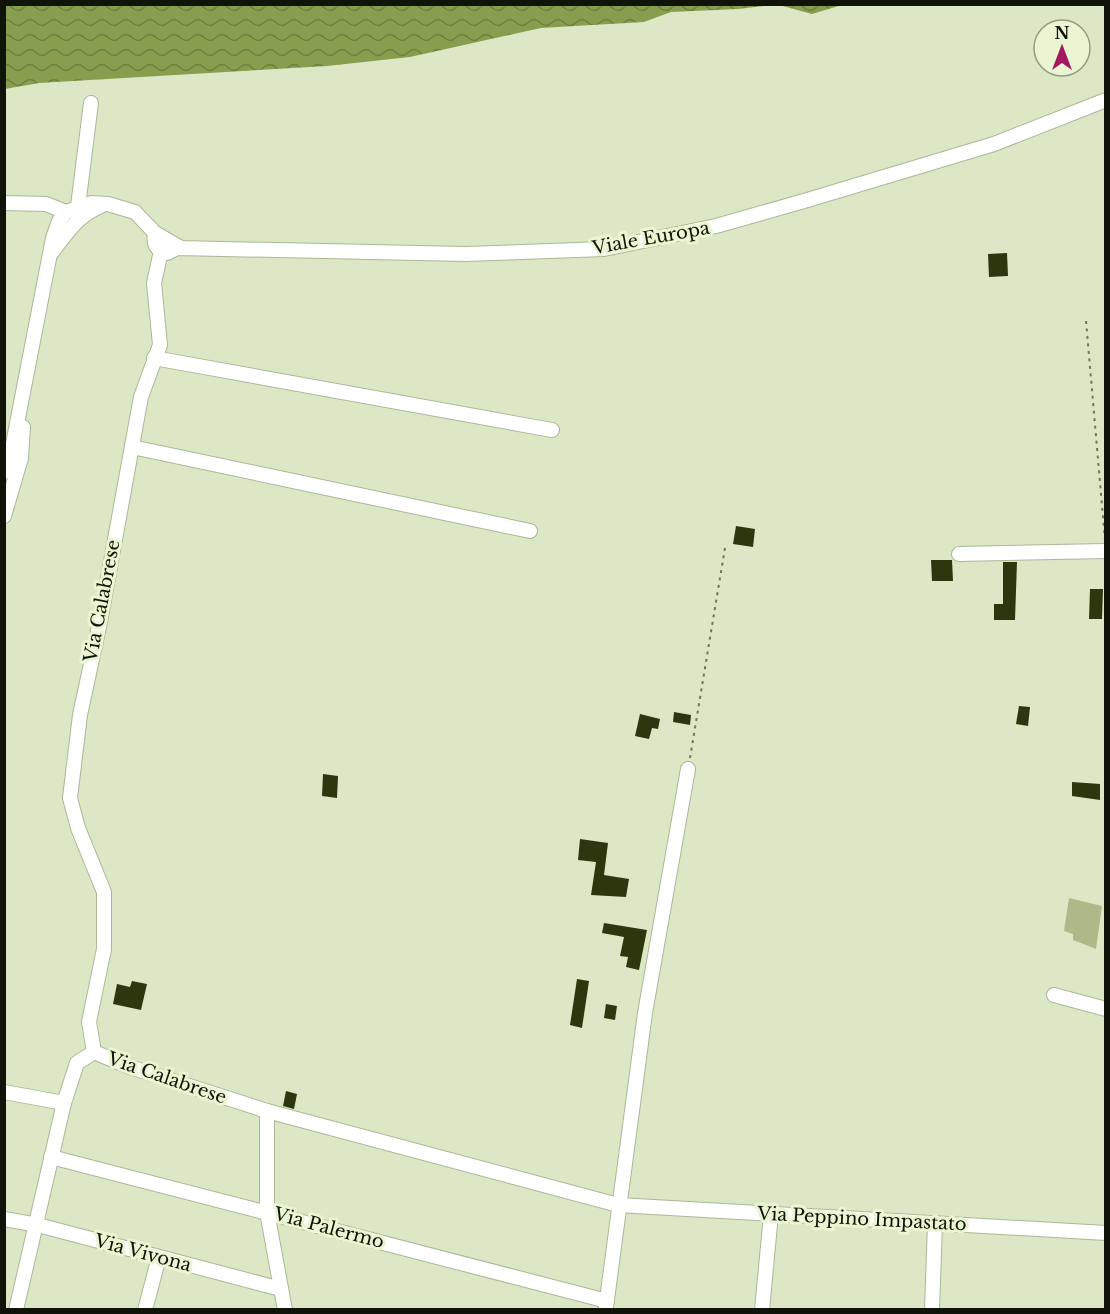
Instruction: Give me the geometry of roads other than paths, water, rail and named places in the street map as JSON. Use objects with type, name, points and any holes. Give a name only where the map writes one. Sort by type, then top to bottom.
[{"type":"street","name":"Viale Europa","points":[[161,251],[170,252],[179,248],[531,254],[604,249],[716,226],[827,195],[994,144],[1106,100]]},
{"type":"street","points":[[4,472],[27,371],[49,256],[59,221],[72,209],[91,103]]},
{"type":"street","points":[[4,203],[46,204],[72,209],[108,204],[135,212],[155,233],[179,248]]},
{"type":"street","points":[[49,256],[78,220],[91,210],[108,204]]},
{"type":"street","points":[[155,233],[154,242],[161,251]]},
{"type":"street","name":"Via Calabrese","points":[[161,251],[154,284],[160,345],[141,397],[80,715],[70,798],[78,828],[105,892],[104,949],[89,1022],[94,1052],[130,1067],[267,1111],[618,1205]]},
{"type":"street","points":[[154,358],[552,430]]},
{"type":"street","points":[[4,516],[21,458],[27,371]]},
{"type":"street","points":[[132,447],[530,531]]},
{"type":"street","points":[[959,554],[1106,551]]},
{"type":"street","points":[[607,1305],[618,1205],[645,1013],[688,769]]},
{"type":"street","points":[[1054,995],[1106,1009]]},
{"type":"street","points":[[16,1310],[38,1225],[64,1103],[77,1063],[94,1052]]},
{"type":"street","points":[[4,1092],[64,1103]]},
{"type":"street","points":[[267,1111],[267,1212],[285,1310]]},
{"type":"street","name":"Via Palermo","points":[[51,1157],[267,1212],[607,1305]]},
{"type":"street","name":"Via Peppino Impastato","points":[[618,1205],[1106,1233]]},
{"type":"street","points":[[762,1310],[771,1214]]},
{"type":"street","name":"Via Vivona","points":[[4,1219],[38,1225],[281,1289]]},
{"type":"street","points":[[932,1310],[935,1223]]},
{"type":"street","points":[[145,1310],[159,1257]]},
{"type":"water","points":[[5,4],[773,5],[671,12],[644,22],[541,28],[410,57],[327,66],[39,83],[5,89]]},
{"type":"water","points":[[779,5],[842,5],[812,14]]}]
